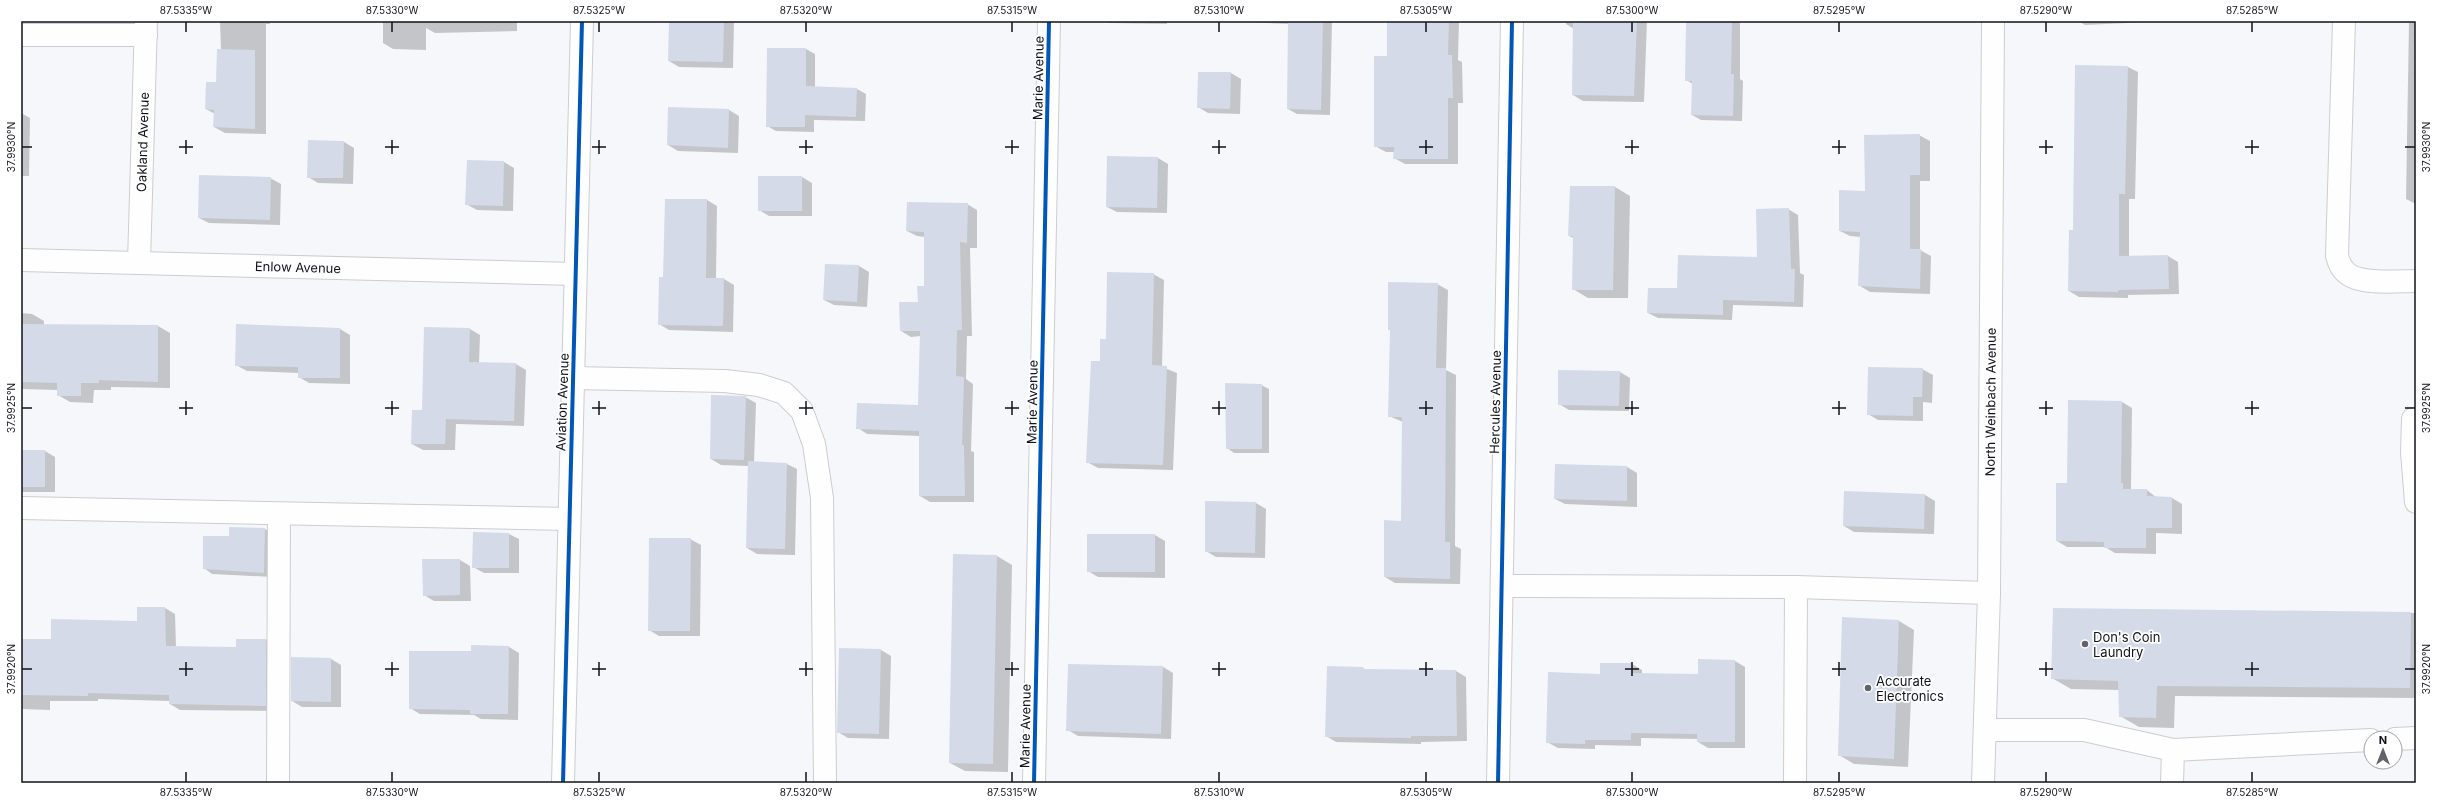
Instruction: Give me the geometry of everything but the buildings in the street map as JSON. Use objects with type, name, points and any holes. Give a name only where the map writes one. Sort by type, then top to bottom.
[{"type":"street","name":"Aviation Avenue","points":[[563,783],[582,21]]},
{"type":"street","name":"Marie Avenue","points":[[1034,783],[1049,21]]},
{"type":"street","name":"Hercules Avenue","points":[[1498,783],[1512,21]]},
{"type":"street","name":"North Weinbach Avenue","points":[[1983,783],[1989,593],[1993,21]]},
{"type":"street","points":[[2344,21],[2337,256],[2341,268],[2349,276],[2370,281],[2416,282]]},
{"type":"street","points":[[21,35],[146,28]]},
{"type":"street","name":"Oakland Avenue","points":[[139,263],[146,28]]},
{"type":"street","name":"Enlow Avenue","points":[[21,260],[575,274]]},
{"type":"street","points":[[573,378],[725,380],[759,385],[784,393],[802,411],[814,444],[822,498],[825,783]]},
{"type":"street","points":[[2416,419],[2413,419],[2412,452],[2416,502]]},
{"type":"street","points":[[21,508],[569,519]]},
{"type":"street","points":[[278,783],[279,514]]},
{"type":"street","points":[[1502,586],[1796,587],[1989,593]]},
{"type":"street","points":[[1795,783],[1796,587]]},
{"type":"street","points":[[1985,730],[2084,730],[2173,750],[2363,740]]},
{"type":"street","points":[[2403,739],[2416,738]]},
{"type":"street","points":[[2172,783],[2173,750]]},
{"type":"cycle path","points":[[563,783],[582,21]]},
{"type":"cycle path","points":[[1034,783],[1049,21]]},
{"type":"cycle path","points":[[1498,783],[1512,21]]},
{"type":"place","name":"Don's Coin Laundry","points":[[2085,644]]},
{"type":"place","name":"Accurate Electronics","points":[[1868,688]]}]
